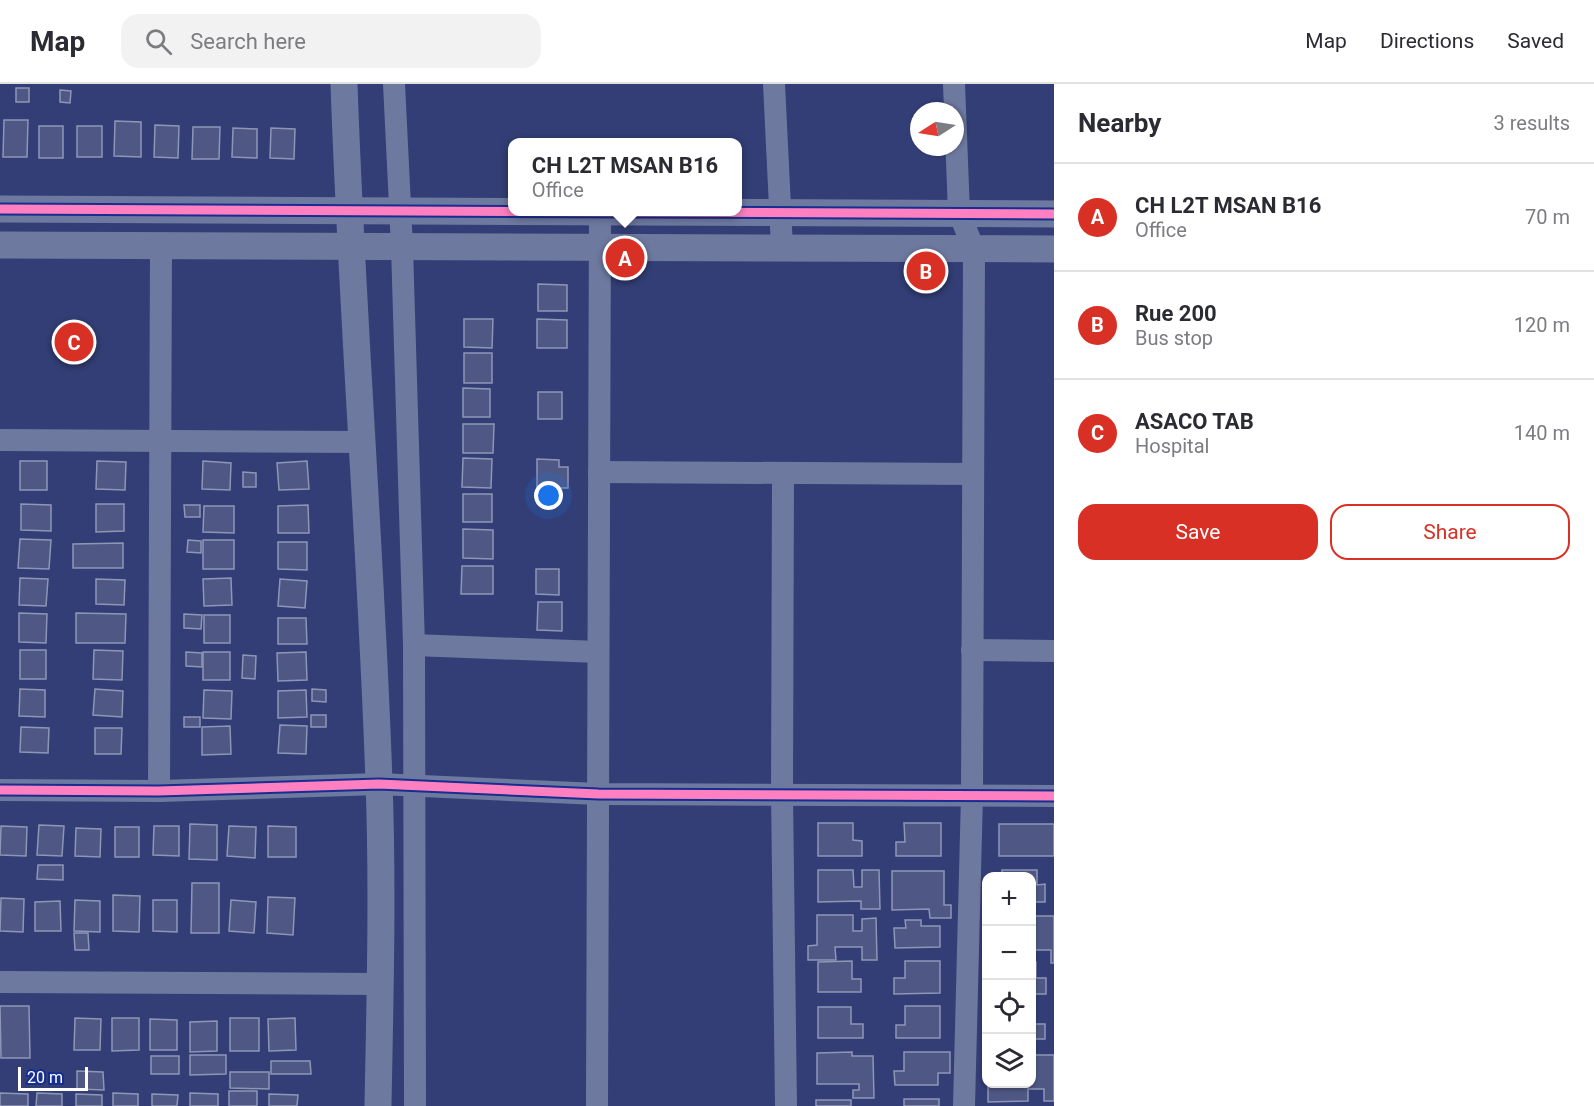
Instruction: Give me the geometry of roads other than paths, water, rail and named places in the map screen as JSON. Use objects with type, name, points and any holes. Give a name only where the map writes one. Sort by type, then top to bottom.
[{"type":"street","points":[[344,84],[348,211],[379,784],[378,1106]]},
{"type":"street","points":[[394,84],[402,247],[414,645],[415,1106]]},
{"type":"street","points":[[774,84],[782,248]]},
{"type":"street","points":[[954,84],[959,213],[974,249],[972,795],[964,1106]]},
{"type":"street","points":[[0,209],[508,212]]},
{"type":"street","points":[[742,213],[1054,214]]},
{"type":"street","points":[[597,1106],[600,216]]},
{"type":"street","points":[[0,245],[1054,249]]},
{"type":"street","points":[[159,791],[161,246]]},
{"type":"street","points":[[0,440],[362,442]]},
{"type":"street","points":[[599,472],[973,474]]},
{"type":"street","points":[[783,472],[782,794],[786,1106]]},
{"type":"street","points":[[414,645],[598,652]]},
{"type":"street","points":[[972,650],[1054,651]]},
{"type":"street","points":[[0,790],[159,791],[379,784],[598,794],[1054,796]]},
{"type":"street","points":[[0,982],[380,984]]},
{"type":"place","name":"CH L2T MSAN B16","points":[[625,258]]},
{"type":"place","name":"Rue 200","points":[[926,271]]},
{"type":"place","name":"ASACO TAB","points":[[74,342]]}]
